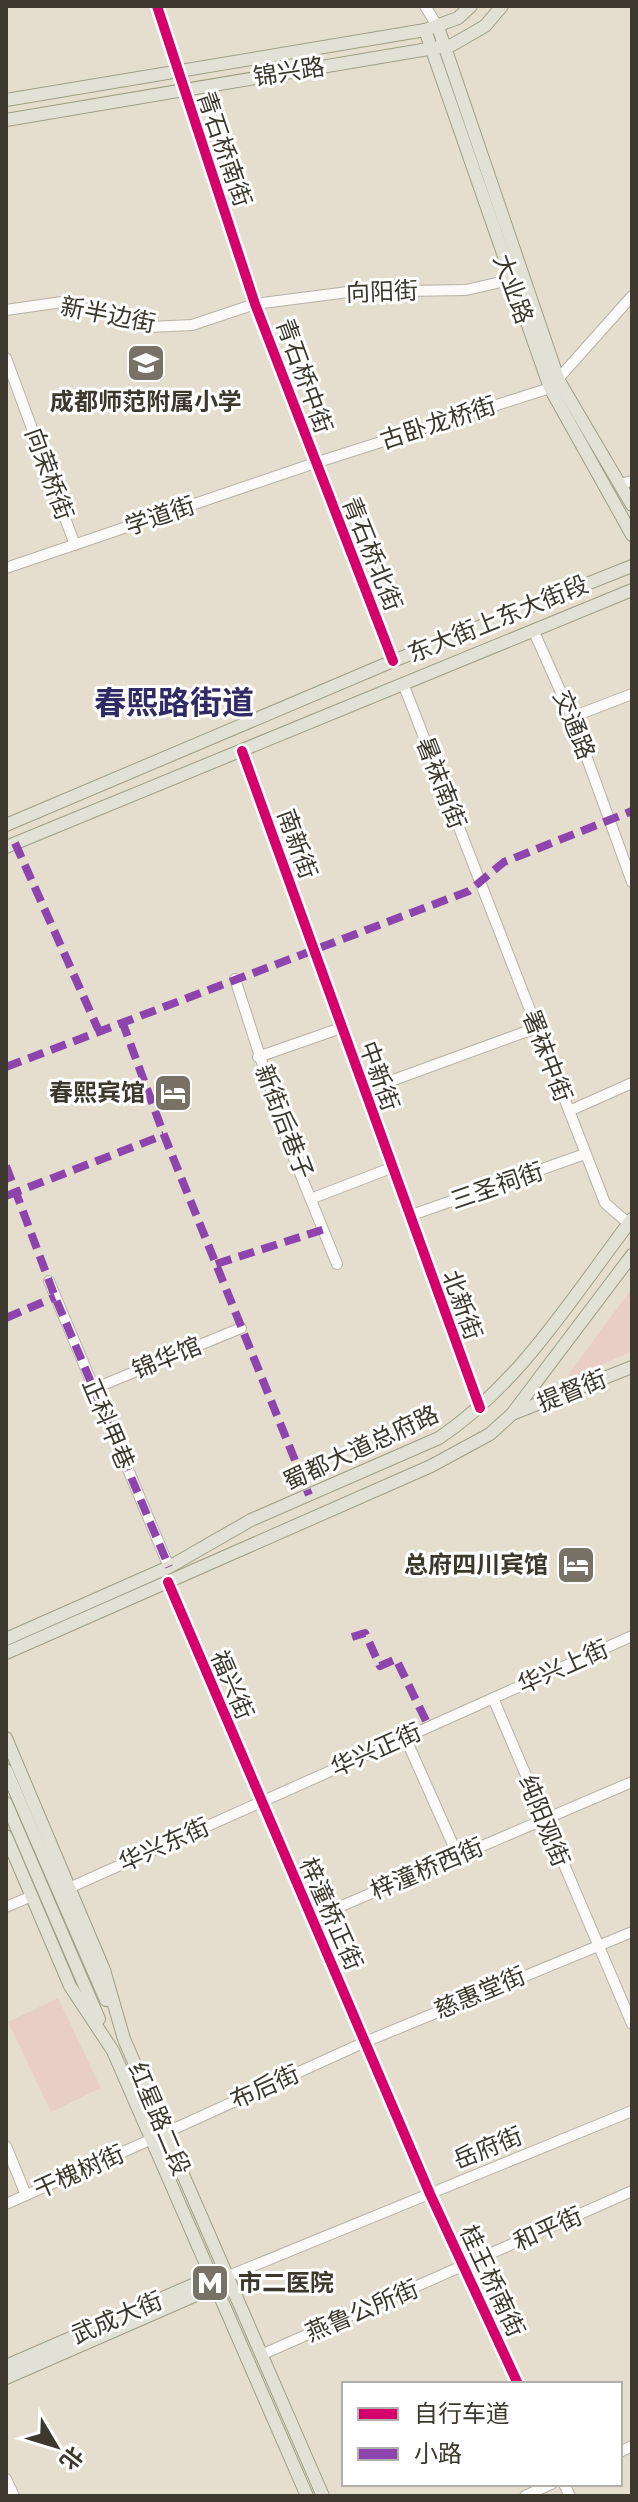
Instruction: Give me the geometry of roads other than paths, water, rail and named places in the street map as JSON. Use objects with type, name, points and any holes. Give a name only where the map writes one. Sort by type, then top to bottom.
[{"type":"main road","points":[[431,29],[471,6]]},
{"type":"main road","name":"锦兴路","points":[[6,120],[437,48],[466,39],[485,26],[502,6]]},
{"type":"main road","name":"锦兴路","points":[[6,100],[431,29]]},
{"type":"main road","name":"大业路","points":[[431,29],[509,280],[554,384],[632,535]]},
{"type":"main road","name":"大业路","points":[[437,48],[554,384],[626,482],[632,505]]},
{"type":"main road","name":"东大街上东大街段","points":[[8,819],[632,566]]},
{"type":"main road","points":[[576,589],[586,594],[589,602],[584,610]]},
{"type":"main road","name":"东大街上东大街段","points":[[10,845],[632,590]]},
{"type":"main road","name":"蜀都大道总府路","points":[[6,1639],[169,1567],[221,1534],[439,1438],[480,1408],[513,1376],[630,1221]]},
{"type":"main road","name":"蜀都大道总府路","points":[[6,1653],[460,1453],[490,1434],[512,1414],[632,1255]]},
{"type":"main road","name":"提督街","points":[[512,1414],[632,1367]]},
{"type":"main road","name":"红星路二段","points":[[6,1738],[104,1970],[124,2039],[323,2496]]},
{"type":"main road","points":[[6,1770],[124,2039]]},
{"type":"main road","points":[[6,1803],[113,2051]]},
{"type":"main road","name":"红星路二段","points":[[6,1836],[70,1986],[113,2051],[307,2496]]},
{"type":"main road","name":"武成大街","points":[[6,2378],[226,2277]]},
{"type":"main road","name":"武成大街","points":[[6,2366],[213,2283]]},
{"type":"street","name":"青石桥南街","points":[[157,6],[255,304]]},
{"type":"street","points":[[424,6],[431,29]]},
{"type":"street","name":"向阳街","points":[[255,304],[348,292],[466,290],[509,280]]},
{"type":"street","points":[[554,384],[632,296]]},
{"type":"street","name":"新半边街","points":[[6,310],[62,302],[150,327],[192,325],[255,304]]},
{"type":"street","name":"青石桥中街","points":[[255,304],[315,463]]},
{"type":"street","name":"向荣桥街","points":[[6,358],[75,545]]},
{"type":"street","name":"古卧龙桥街","points":[[315,463],[554,384]]},
{"type":"street","name":"学道街","points":[[6,568],[315,463]]},
{"type":"street","name":"青石桥北街","points":[[315,463],[393,661]]},
{"type":"street","name":"交通路","points":[[534,632],[572,717],[611,820],[615,843],[632,882]]},
{"type":"street","name":"暑袜南街","points":[[404,686],[478,881]]},
{"type":"street","points":[[572,717],[632,694]]},
{"type":"street","name":"南新街","points":[[242,751],[314,950]]},
{"type":"street","name":"署袜中街","points":[[478,881],[605,1203],[630,1221]]},
{"type":"street","name":"中新街","points":[[314,950],[409,1216]]},
{"type":"street","name":"新街后巷子","points":[[235,979],[289,1146],[313,1198],[337,1264]]},
{"type":"street","points":[[258,1057],[341,1028]]},
{"type":"street","points":[[361,1082],[384,1073],[388,1082],[536,1028]]},
{"type":"street","points":[[569,1111],[632,1083]]},
{"type":"street","name":"三圣祠街","points":[[409,1216],[585,1154]]},
{"type":"street","points":[[313,1198],[391,1168]]},
{"type":"street","name":"北新街","points":[[409,1216],[480,1408]]},
{"type":"street","name":"正科甲巷","points":[[49,1281],[169,1567]]},
{"type":"street","name":"锦华馆","points":[[93,1389],[241,1328]]},
{"type":"street","name":"福兴街","points":[[168,1582],[259,1802]]},
{"type":"street","name":"华兴上街","points":[[493,1698],[632,1636]]},
{"type":"street","name":"华兴正街","points":[[259,1802],[493,1698]]},
{"type":"street","name":"纯阳观街","points":[[493,1698],[632,2024]]},
{"type":"street","points":[[405,1737],[458,1856]]},
{"type":"street","name":"梓潼桥西街","points":[[311,1919],[632,1782]]},
{"type":"street","name":"华兴东街","points":[[69,1888],[259,1802]]},
{"type":"street","name":"梓潼桥正街","points":[[259,1802],[430,2194]]},
{"type":"street","points":[[6,1907],[32,1896]]},
{"type":"street","name":"慈惠堂街","points":[[365,2042],[596,1944],[632,1932]]},
{"type":"street","name":"布后街","points":[[165,2133],[365,2042]]},
{"type":"street","name":"岳府街","points":[[226,2277],[632,2111]]},
{"type":"street","name":"干槐树街","points":[[6,2204],[152,2139]]},
{"type":"street","points":[[6,2146],[26,2195]]},
{"type":"street","name":"和平街","points":[[463,2267],[632,2191]]},
{"type":"street","name":"桂王桥南街","points":[[430,2194],[517,2382]]},
{"type":"street","name":"燕鲁公所街","points":[[261,2355],[463,2267]]},
{"type":"street","points":[[6,2479],[14,2496]]},
{"type":"street","points":[[525,2496],[547,2486]]},
{"type":"place","name":"成都师范附属小学","points":[[146,363]]},
{"type":"place","name":"春熙宾馆","points":[[173,1093]]},
{"type":"place","name":"总府四川宾馆","points":[[576,1565]]},
{"type":"place","name":"市二医院","points":[[210,2283]]},
{"type":"district","name":"春熙路街道","points":[[174,703]]}]
